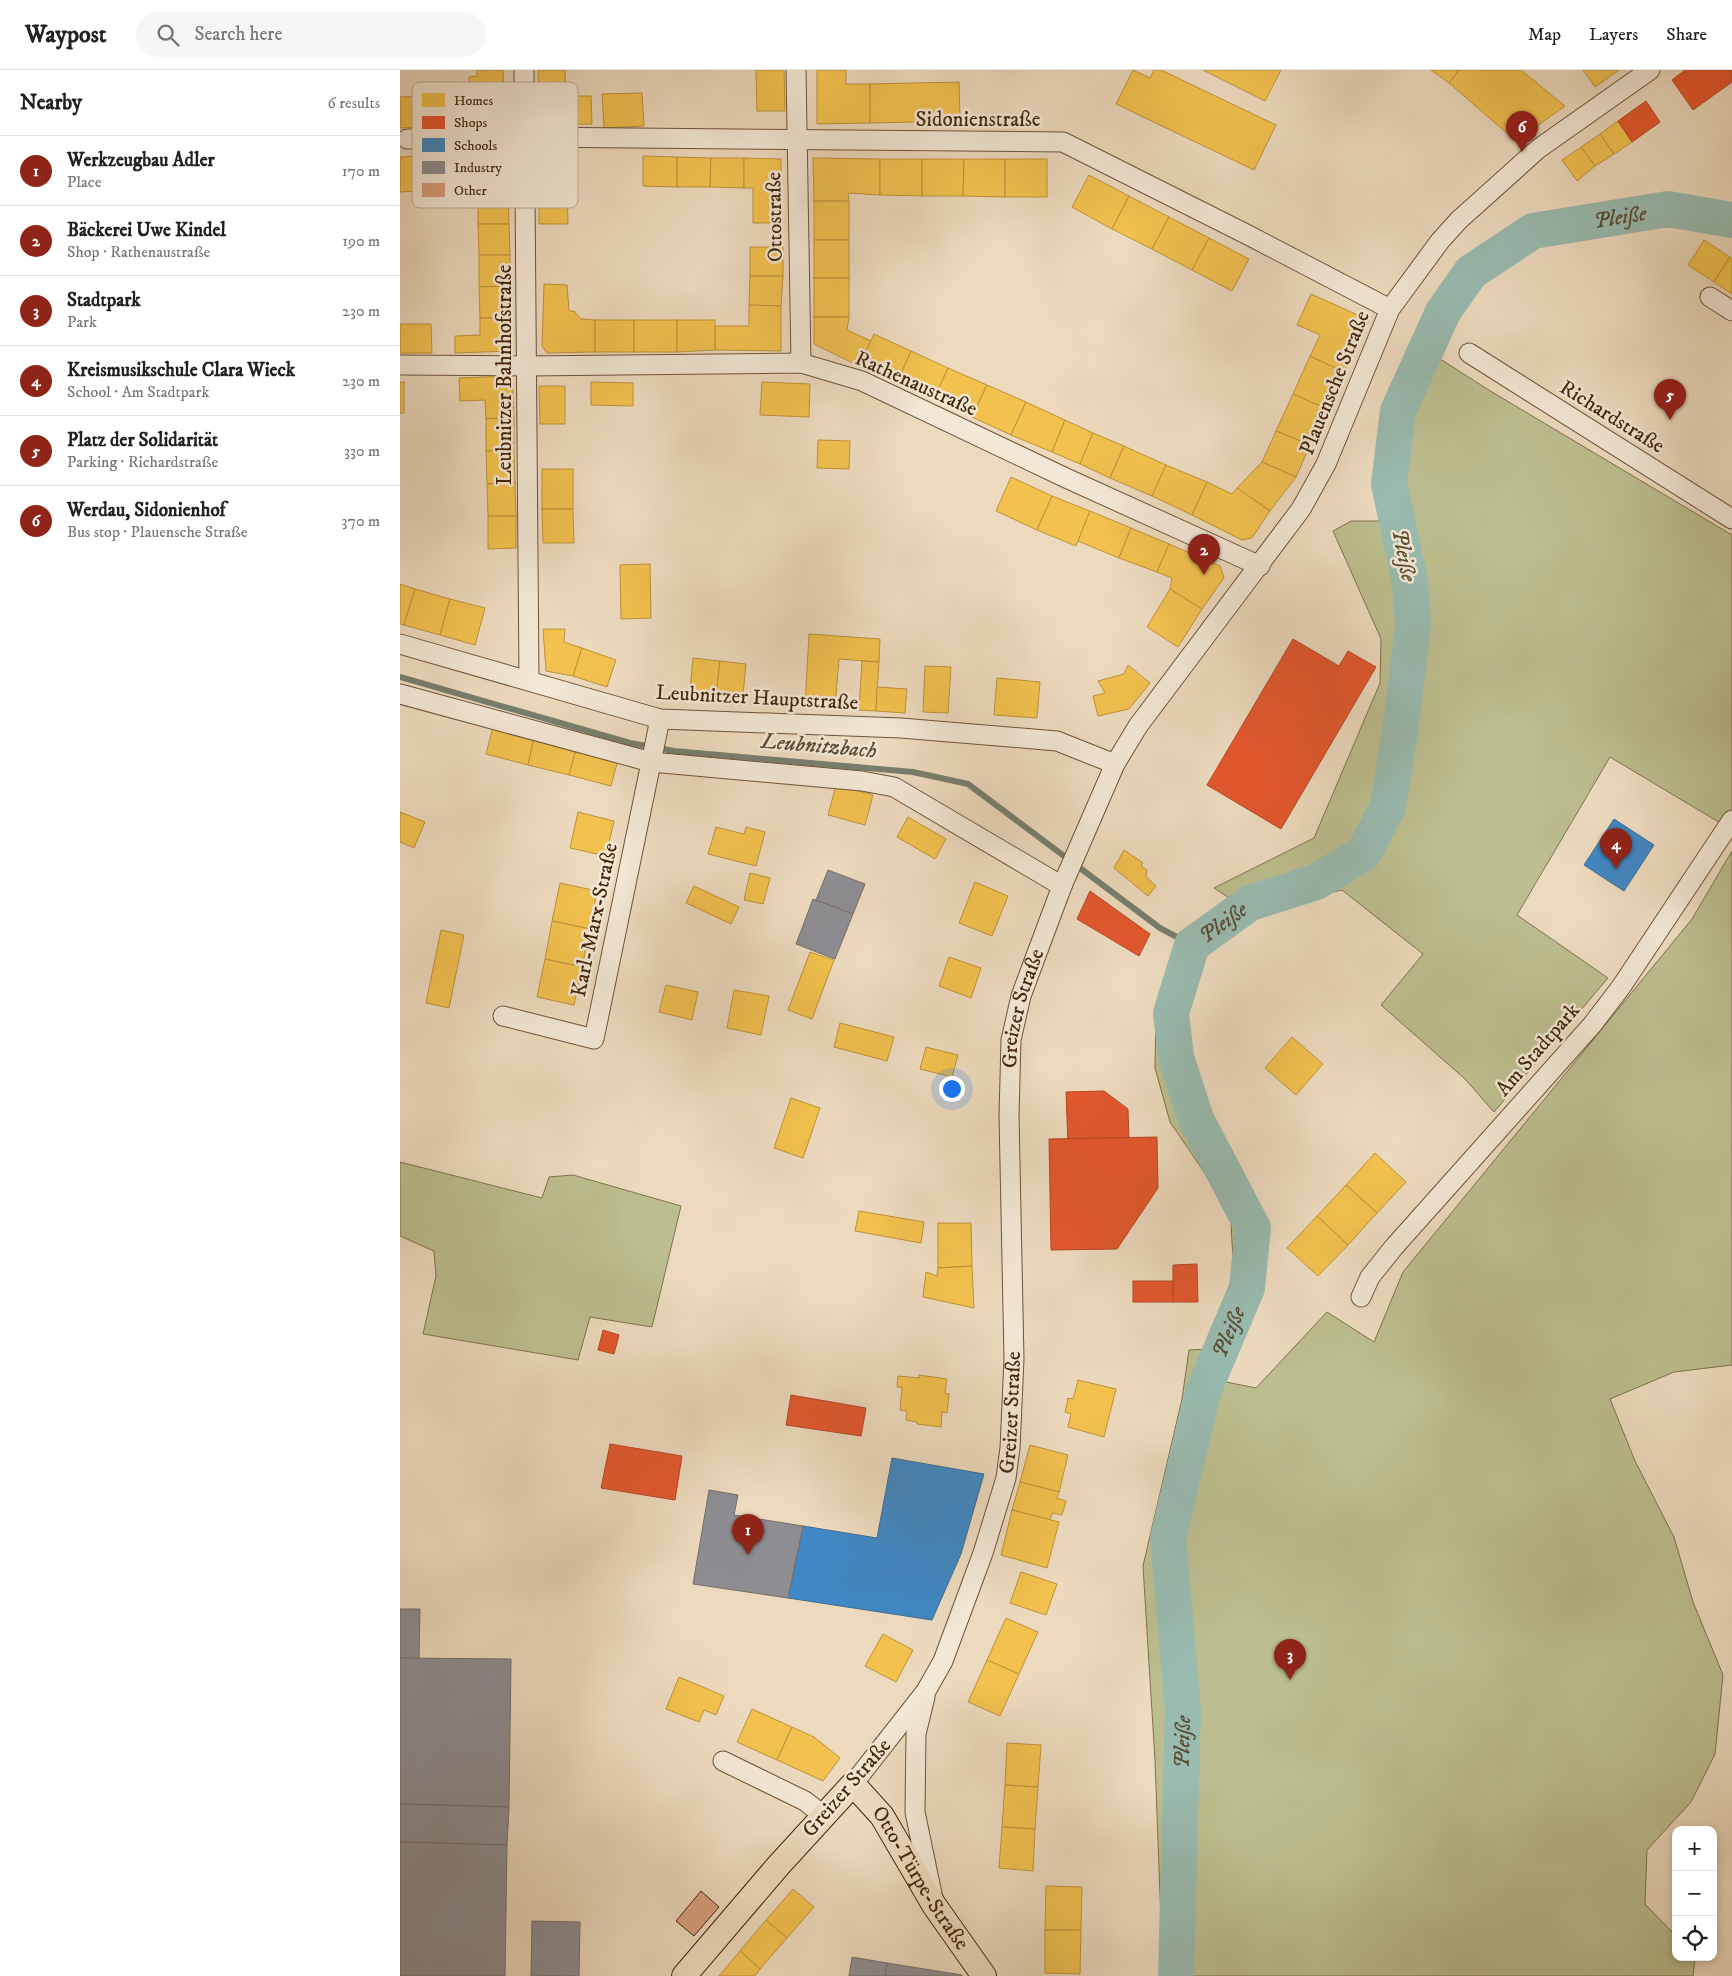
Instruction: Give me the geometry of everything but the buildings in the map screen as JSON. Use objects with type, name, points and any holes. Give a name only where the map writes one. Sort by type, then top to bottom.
[{"type":"main road","name":"Greizer Straße","points":[[684,1976],[778,1866],[853,1784]]},
{"type":"main road","name":"Otto-Türpe-Straße","points":[[853,1784],[882,1816],[934,1905],[984,1976]]},
{"type":"street","name":"Ottostraße","points":[[796,70],[801,363]]},
{"type":"street","name":"Plauensche Straße","points":[[1116,764],[1138,726],[1301,509],[1326,464],[1390,309],[1440,241],[1495,186],[1538,149],[1650,70]]},
{"type":"street","name":"Sidonienstraße","points":[[578,138],[1063,142],[1390,309]]},
{"type":"street","name":"Sidonienstraße","points":[[407,139],[412,139]]},
{"type":"street","name":"Leubnitzer Bahnhofstraße","points":[[526,208],[529,680]]},
{"type":"street","points":[[1710,297],[1732,311]]},
{"type":"street","name":"Richardstraße","points":[[1469,353],[1732,519]]},
{"type":"street","name":"Rathenaustraße","points":[[400,365],[527,366],[801,363],[862,380],[1066,478],[1260,566]]},
{"type":"street","name":"Leubnitzer Hauptstraße","points":[[400,644],[660,719],[901,728],[1058,741],[1116,764]]},
{"type":"street","points":[[400,694],[653,751],[862,780],[894,787],[1064,881]]},
{"type":"street","name":"Karl-Marx-Straße","points":[[503,1016],[594,1038],[660,719]]},
{"type":"street","name":"Greizer Straße","points":[[853,1784],[926,1691],[943,1661],[983,1553],[1006,1478],[1010,1448],[1014,1360],[1009,1115],[1011,1040],[1021,996],[1064,881],[1116,764]]},
{"type":"street","name":"Am Stadtpark","points":[[1361,1297],[1370,1277],[1394,1247],[1592,1024],[1621,987],[1732,820]]},
{"type":"street","points":[[926,1691],[916,1734],[916,1812],[934,1905]]},
{"type":"street","points":[[723,1761],[806,1801],[824,1816]]},
{"type":"green space","points":[[1426,350],[1492,392],[1732,535],[1732,811],[1722,824],[1610,757],[1517,915],[1608,978],[1494,1112],[1465,1079],[1381,1005],[1423,954],[1342,890],[1274,904],[1237,923],[1199,959],[1184,1005],[1183,1041],[1199,1096],[1233,1162],[1261,1208],[1261,1256],[1251,1312],[1228,1361],[1226,1382],[1256,1388],[1327,1312],[1374,1342],[1403,1272],[1692,919],[1732,851],[1732,1365],[1674,1372],[1610,1399],[1635,1461],[1674,1537],[1693,1602],[1723,1675],[1715,1754],[1691,1802],[1647,1850],[1645,1904],[1672,1932],[1672,1961],[1695,1961],[1693,1976],[1163,1976],[1155,1760],[1143,1566],[1182,1399],[1189,1350],[1209,1349],[1228,1303],[1233,1262],[1231,1222],[1204,1172],[1170,1122],[1155,1068],[1156,1011],[1179,944],[1237,903],[1214,888],[1314,838],[1380,683],[1381,639],[1333,531],[1351,521],[1397,521],[1389,484],[1398,411]]},
{"type":"green space","points":[[400,1162],[542,1198],[549,1177],[573,1175],[681,1206],[652,1327],[590,1317],[578,1360],[423,1334],[436,1276],[434,1251],[400,1236]]},
{"type":"waterway","name":"Pleiße","points":[[1176,1976],[1183,1710],[1168,1538],[1203,1392],[1247,1288],[1253,1228],[1196,1119],[1176,1057],[1171,1013],[1192,945],[1250,903],[1316,882],[1364,853],[1388,806],[1401,726],[1413,625],[1410,581],[1389,484],[1398,411],[1443,312],[1471,272],[1533,231],[1668,209],[1732,220]]},
{"type":"waterway","name":"Leubnitzbach","points":[[400,677],[630,743],[674,751],[913,772],[968,784],[1160,928],[1192,945]]},
{"type":"place","name":"Werdau, Sidonienhof","points":[[1522,152]]},
{"type":"place","name":"Platz der Solidarität","points":[[1670,420]]},
{"type":"place","name":"Bäckerei Uwe Kindel","points":[[1204,575]]},
{"type":"place","name":"Kreismusikschule Clara Wieck","points":[[1616,869]]},
{"type":"place","name":"Werkzeugbau Adler","points":[[748,1555]]},
{"type":"place","name":"Stadtpark","points":[[1290,1680]]}]
